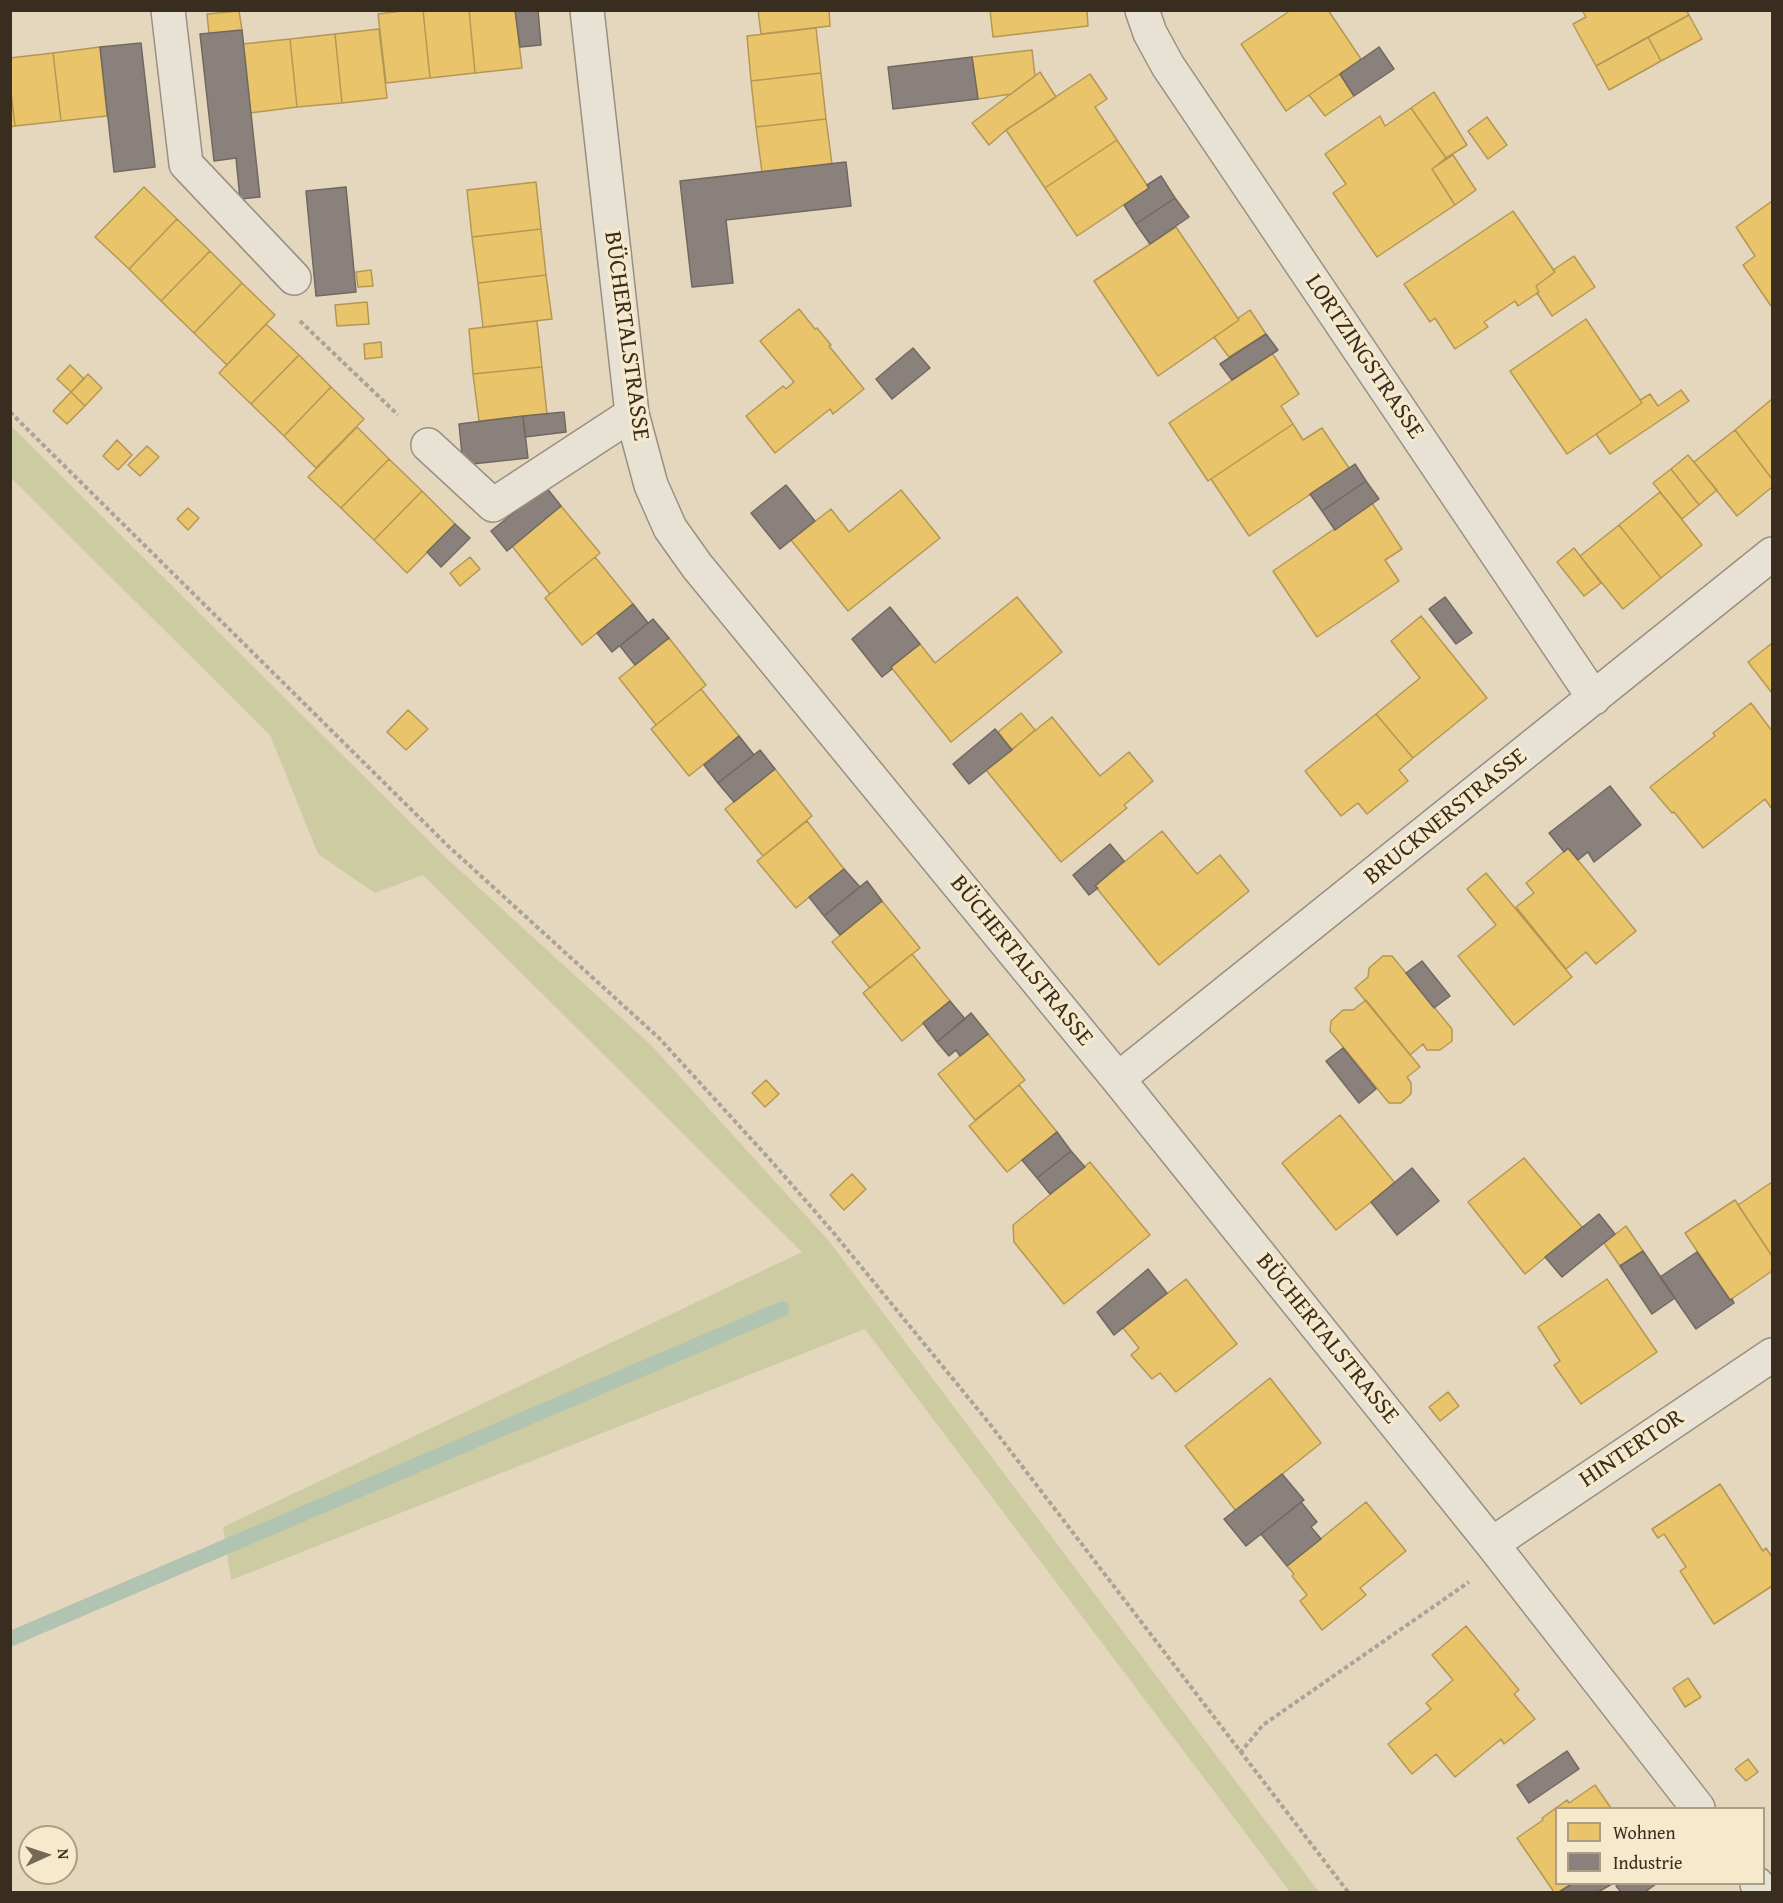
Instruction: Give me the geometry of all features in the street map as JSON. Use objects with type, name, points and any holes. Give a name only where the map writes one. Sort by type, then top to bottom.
[{"type":"street","points":[[168,10],[186,164],[294,278]]},
{"type":"street","name":"BÜCHERTALSTRASSE","points":[[587,10],[632,414],[656,496],[670,528],[697,566],[1118,1079],[1492,1544],[1696,1807]]},
{"type":"street","name":"LORTZINGSTRASSE","points":[[1142,10],[1150,33],[1168,66],[1594,698]]},
{"type":"street","points":[[428,444],[493,505],[632,414]]},
{"type":"street","name":"BRUCKNERSTRASSE","points":[[1118,1079],[1773,554]]},
{"type":"street","name":"HINTERTOR","points":[[1492,1544],[1773,1354]]},
{"type":"path","points":[[294,278],[300,322],[428,444]]},
{"type":"path","points":[[10,412],[447,845],[659,1038],[682,1063],[832,1231],[981,1414],[1348,1893]]},
{"type":"path","points":[[1240,1753],[1263,1725],[1473,1579],[1492,1544]]},
{"type":"green space","points":[[11,426],[442,854],[652,1046],[829,1241],[1319,1892],[1290,1892],[865,1329],[231,1580],[223,1527],[802,1252],[423,875],[375,893],[318,854],[270,735],[11,478]]},
{"type":"building: Wohnen","points":[[423,10],[430,78],[386,83],[378,14]]},
{"type":"building: Wohnen","points":[[423,10],[469,10],[475,73],[430,78]]},
{"type":"building: Wohnen","points":[[469,10],[515,10],[522,68],[475,73]]},
{"type":"building: Wohnen","points":[[758,10],[829,10],[830,26],[761,34]]},
{"type":"building: Wohnen","points":[[990,10],[1087,10],[1088,26],[993,37]]},
{"type":"building: Wohnen","points":[[1291,10],[1328,10],[1361,59],[1286,111],[1241,44]]},
{"type":"building: Wohnen","points":[[1582,10],[1686,10],[1689,15],[1596,66],[1573,24],[1586,17]]},
{"type":"building: Wohnen","points":[[239,11],[242,30],[209,34],[207,14]]},
{"type":"building: Wohnen","points":[[1689,15],[1702,39],[1661,61],[1648,37]]},
{"type":"building: Wohnen","points":[[816,28],[821,73],[751,81],[747,36]]},
{"type":"building: Wohnen","points":[[379,29],[387,98],[342,103],[335,34]]},
{"type":"building: Wohnen","points":[[335,34],[342,103],[297,107],[290,39]]},
{"type":"building: Wohnen","points":[[1648,37],[1661,61],[1609,90],[1596,66]]},
{"type":"building: Wohnen","points":[[290,39],[297,107],[250,113],[243,44]]},
{"type":"building: Wohnen","points":[[100,47],[107,116],[61,121],[53,53]]},
{"type":"building: Wohnen","points":[[1032,50],[1035,76],[1011,94],[978,99],[972,57]]},
{"type":"building: Wohnen","points":[[53,53],[61,121],[15,126],[10,84],[10,58]]},
{"type":"building: Wohnen","points":[[1040,72],[1056,97],[1006,130],[989,145],[972,123]]},
{"type":"building: Wohnen","points":[[821,73],[826,119],[756,127],[751,81]]},
{"type":"building: Wohnen","points":[[1090,74],[1107,99],[1095,107],[1117,140],[1045,188],[1006,130]]},
{"type":"building: Wohnen","points":[[1340,74],[1354,96],[1325,116],[1309,95]]},
{"type":"building: Wohnen","points":[[10,84],[15,126],[10,127]]},
{"type":"building: Wohnen","points":[[1434,92],[1467,145],[1446,158],[1411,108]]},
{"type":"building: Wohnen","points":[[1411,108],[1446,158],[1432,169],[1455,205],[1377,257],[1333,193],[1346,184],[1325,154],[1380,116],[1385,126]]},
{"type":"building: Wohnen","points":[[1487,117],[1507,145],[1488,159],[1468,131]]},
{"type":"building: Wohnen","points":[[826,119],[832,164],[762,172],[756,127]]},
{"type":"building: Wohnen","points":[[1117,140],[1149,188],[1077,236],[1045,188]]},
{"type":"building: Wohnen","points":[[1453,155],[1476,190],[1455,205],[1432,169]]},
{"type":"building: Wohnen","points":[[536,182],[541,229],[472,237],[467,190]]},
{"type":"building: Wohnen","points":[[144,187],[177,219],[129,269],[95,237]]},
{"type":"building: Wohnen","points":[[1772,201],[1771,306],[1743,265],[1755,256],[1736,227]]},
{"type":"building: Wohnen","points":[[1513,211],[1555,272],[1536,286],[1539,292],[1518,306],[1515,301],[1484,322],[1488,327],[1455,349],[1435,318],[1430,322],[1404,284]]},
{"type":"building: Wohnen","points":[[177,219],[210,251],[161,301],[129,269]]},
{"type":"building: Wohnen","points":[[1176,227],[1239,320],[1158,376],[1094,281]]},
{"type":"building: Wohnen","points":[[541,229],[546,275],[478,283],[472,237]]},
{"type":"building: Wohnen","points":[[210,251],[242,283],[194,333],[161,301]]},
{"type":"building: Wohnen","points":[[1574,256],[1595,287],[1552,316],[1537,293],[1539,292],[1536,286],[1555,272],[1553,270]]},
{"type":"building: Wohnen","points":[[371,270],[373,286],[358,287],[356,272]]},
{"type":"building: Wohnen","points":[[546,275],[552,319],[483,327],[478,283]]},
{"type":"building: Wohnen","points":[[242,283],[275,315],[227,365],[194,333]]},
{"type":"building: Wohnen","points":[[367,302],[369,324],[337,326],[335,305]]},
{"type":"building: Wohnen","points":[[799,309],[831,345],[829,346],[864,389],[833,414],[830,409],[775,453],[746,416],[783,386],[786,389],[794,382],[760,341]]},
{"type":"building: Wohnen","points":[[1250,310],[1266,334],[1229,357],[1214,337]]},
{"type":"building: Wohnen","points":[[1586,319],[1642,403],[1567,454],[1510,371]]},
{"type":"building: Wohnen","points":[[537,321],[542,367],[473,374],[469,329]]},
{"type":"building: Wohnen","points":[[266,324],[299,355],[251,404],[219,373]]},
{"type":"building: Wohnen","points":[[381,342],[382,357],[365,359],[364,344]]},
{"type":"building: Wohnen","points":[[1272,353],[1299,394],[1281,406],[1293,424],[1208,481],[1169,423]]},
{"type":"building: Wohnen","points":[[299,355],[331,387],[284,436],[251,404]]},
{"type":"building: Wohnen","points":[[70,365],[84,379],[71,392],[57,379]]},
{"type":"building: Wohnen","points":[[542,367],[547,414],[479,421],[473,374]]},
{"type":"building: Wohnen","points":[[88,374],[102,388],[85,406],[71,392]]},
{"type":"building: Wohnen","points":[[331,387],[364,419],[316,468],[284,436]]},
{"type":"building: Wohnen","points":[[1681,390],[1689,401],[1610,454],[1596,434],[1642,403],[1640,400],[1650,394],[1658,406]]},
{"type":"building: Wohnen","points":[[71,392],[85,406],[67,424],[53,411]]},
{"type":"building: Wohnen","points":[[1772,399],[1772,479],[1735,430]]},
{"type":"building: Wohnen","points":[[1293,424],[1303,440],[1322,428],[1349,468],[1249,536],[1211,479]]},
{"type":"building: Wohnen","points":[[357,427],[389,459],[341,508],[308,477]]},
{"type":"building: Wohnen","points":[[1735,430],[1772,479],[1772,487],[1737,516],[1694,462]]},
{"type":"building: Wohnen","points":[[117,440],[132,455],[118,470],[103,456]]},
{"type":"building: Wohnen","points":[[147,446],[159,457],[140,476],[128,465]]},
{"type":"building: Wohnen","points":[[1688,455],[1717,490],[1699,505],[1671,469]]},
{"type":"building: Wohnen","points":[[389,459],[422,491],[374,540],[341,508]]},
{"type":"building: Wohnen","points":[[1671,469],[1699,505],[1682,519],[1653,483]]},
{"type":"building: Wohnen","points":[[901,490],[940,538],[848,611],[791,540],[831,509],[849,532]]},
{"type":"building: Wohnen","points":[[422,491],[455,524],[407,573],[374,540]]},
{"type":"building: Wohnen","points":[[1660,492],[1702,545],[1661,578],[1619,525]]},
{"type":"building: Wohnen","points":[[1372,503],[1402,549],[1385,560],[1399,581],[1317,637],[1273,571]]},
{"type":"building: Wohnen","points":[[561,506],[600,553],[550,594],[512,546]]},
{"type":"building: Wohnen","points":[[188,508],[199,518],[188,530],[177,519]]},
{"type":"building: Wohnen","points":[[1619,525],[1661,578],[1623,609],[1580,556]]},
{"type":"building: Wohnen","points":[[1574,548],[1601,583],[1584,596],[1557,562]]},
{"type":"building: Wohnen","points":[[470,557],[480,569],[460,586],[450,573]]},
{"type":"building: Wohnen","points":[[595,557],[633,604],[582,645],[545,598]]},
{"type":"building: Wohnen","points":[[1017,597],[1062,652],[951,742],[891,667],[920,644],[935,663]]},
{"type":"building: Wohnen","points":[[1421,616],[1487,698],[1413,758],[1376,714],[1420,678],[1391,641]]},
{"type":"building: Wohnen","points":[[669,638],[706,685],[656,725],[619,678]]},
{"type":"building: Wohnen","points":[[1771,644],[1772,646],[1772,693],[1748,662]]},
{"type":"building: Wohnen","points":[[701,689],[739,736],[689,776],[651,729]]},
{"type":"building: Wohnen","points":[[1751,703],[1772,731],[1772,809],[1765,799],[1703,848],[1650,787],[1715,736],[1713,733]]},
{"type":"building: Wohnen","points":[[408,710],[428,729],[406,750],[387,732]]},
{"type":"building: Wohnen","points":[[1021,713],[1035,730],[1012,750],[998,732]]},
{"type":"building: Wohnen","points":[[1376,714],[1413,758],[1399,770],[1408,781],[1367,814],[1358,803],[1341,816],[1305,771]]},
{"type":"building: Wohnen","points":[[1052,717],[1100,776],[1129,752],[1153,781],[1124,805],[1127,808],[1061,862],[986,770]]},
{"type":"building: Wohnen","points":[[775,769],[812,816],[763,856],[725,809]]},
{"type":"building: Wohnen","points":[[807,821],[844,869],[796,908],[757,861]]},
{"type":"building: Wohnen","points":[[1162,831],[1197,874],[1220,855],[1249,891],[1159,965],[1095,886]]},
{"type":"building: Wohnen","points":[[1568,848],[1636,931],[1596,964],[1586,952],[1566,969],[1516,907],[1534,893],[1526,883]]},
{"type":"building: Wohnen","points":[[1486,873],[1572,977],[1514,1025],[1458,956],[1496,925],[1467,889]]},
{"type":"building: Wohnen","points":[[882,901],[920,948],[870,988],[832,942]]},
{"type":"building: Wohnen","points":[[912,954],[950,1001],[902,1041],[863,993]]},
{"type":"building: Wohnen","points":[[1383,956],[1392,956],[1452,1029],[1452,1041],[1440,1050],[1427,1050],[1423,1044],[1410,1055],[1355,988],[1368,977],[1369,968]]},
{"type":"building: Wohnen","points":[[1366,1000],[1420,1067],[1407,1077],[1411,1083],[1411,1094],[1401,1103],[1389,1103],[1330,1031],[1331,1021],[1343,1010],[1353,1010]]},
{"type":"building: Wohnen","points":[[988,1034],[1025,1080],[975,1120],[938,1074]]},
{"type":"building: Wohnen","points":[[766,1080],[779,1094],[765,1107],[752,1093]]},
{"type":"building: Wohnen","points":[[1019,1085],[1057,1132],[1007,1172],[969,1126]]},
{"type":"building: Wohnen","points":[[1340,1115],[1395,1183],[1336,1230],[1282,1163]]},
{"type":"building: Wohnen","points":[[1524,1158],[1582,1227],[1525,1274],[1468,1202]]},
{"type":"building: Wohnen","points":[[1090,1162],[1150,1235],[1064,1304],[1014,1242],[1013,1225]]},
{"type":"building: Wohnen","points":[[852,1174],[866,1189],[844,1210],[830,1195]]},
{"type":"building: Wohnen","points":[[1772,1182],[1772,1256],[1738,1205]]},
{"type":"building: Wohnen","points":[[1735,1200],[1772,1256],[1772,1271],[1730,1300],[1685,1233]]},
{"type":"building: Wohnen","points":[[1626,1226],[1643,1251],[1620,1266],[1604,1243]]},
{"type":"building: Wohnen","points":[[1186,1279],[1237,1344],[1176,1392],[1160,1373],[1152,1379],[1131,1355],[1139,1348],[1123,1328]]},
{"type":"building: Wohnen","points":[[1607,1279],[1657,1352],[1581,1404],[1554,1365],[1560,1361],[1538,1327]]},
{"type":"building: Wohnen","points":[[1270,1378],[1321,1443],[1236,1511],[1185,1446]]},
{"type":"building: Wohnen","points":[[1448,1392],[1459,1406],[1440,1421],[1429,1407]]},
{"type":"building: Wohnen","points":[[1720,1484],[1763,1551],[1766,1548],[1772,1557],[1772,1586],[1714,1624],[1680,1571],[1686,1567],[1664,1534],[1658,1538],[1652,1529]]},
{"type":"building: Wohnen","points":[[1366,1502],[1406,1551],[1360,1588],[1366,1595],[1322,1630],[1300,1601],[1307,1595],[1287,1566]]},
{"type":"building: Wohnen","points":[[1466,1626],[1519,1690],[1514,1694],[1535,1719],[1504,1744],[1501,1739],[1455,1777],[1436,1754],[1412,1774],[1388,1744],[1431,1709],[1426,1703],[1453,1680],[1432,1655]]},
{"type":"building: Wohnen","points":[[1688,1678],[1701,1697],[1685,1707],[1673,1688]]},
{"type":"building: Wohnen","points":[[1748,1759],[1758,1772],[1746,1781],[1735,1769]]},
{"type":"building: Wohnen","points":[[1595,1785],[1610,1807],[1557,1807],[1567,1800],[1569,1803]]},
{"type":"building: Wohnen","points":[[1555,1809],[1555,1885],[1570,1885],[1559,1892],[1554,1892],[1517,1838],[1543,1820],[1542,1818]]},
{"type":"building: Industrie","points":[[515,10],[538,10],[541,45],[520,47]]},
{"type":"building: Industrie","points":[[242,30],[260,197],[240,199],[236,158],[214,161],[200,34]]},
{"type":"building: Industrie","points":[[141,43],[155,167],[114,172],[100,47]]},
{"type":"building: Industrie","points":[[1379,47],[1394,69],[1354,96],[1340,74]]},
{"type":"building: Industrie","points":[[972,57],[978,99],[893,109],[888,67]]},
{"type":"building: Industrie","points":[[846,162],[851,206],[726,220],[733,283],[692,287],[680,181]]},
{"type":"building: Industrie","points":[[1161,176],[1175,198],[1136,224],[1124,205],[1149,188],[1147,185]]},
{"type":"building: Industrie","points":[[346,187],[356,292],[316,296],[306,191]]},
{"type":"building: Industrie","points":[[1175,198],[1189,217],[1150,244],[1136,224]]},
{"type":"building: Industrie","points":[[1266,334],[1278,350],[1232,380],[1220,364]]},
{"type":"building: Industrie","points":[[913,348],[930,368],[892,399],[876,379]]},
{"type":"building: Industrie","points":[[564,412],[566,432],[525,437],[523,416]]},
{"type":"building: Industrie","points":[[523,416],[528,458],[463,465],[459,424]]},
{"type":"building: Industrie","points":[[1355,464],[1366,481],[1322,511],[1310,494]]},
{"type":"building: Industrie","points":[[1366,481],[1379,499],[1335,530],[1322,511]]},
{"type":"building: Industrie","points":[[786,485],[815,521],[780,549],[751,513]]},
{"type":"building: Industrie","points":[[546,487],[561,506],[507,551],[491,531]]},
{"type":"building: Industrie","points":[[455,524],[470,538],[441,567],[427,552]]},
{"type":"building: Industrie","points":[[1445,597],[1472,633],[1456,644],[1429,609]]},
{"type":"building: Industrie","points":[[633,604],[648,623],[612,652],[597,633]]},
{"type":"building: Industrie","points":[[890,607],[920,644],[882,677],[852,639]]},
{"type":"building: Industrie","points":[[653,619],[669,638],[635,665],[620,646]]},
{"type":"building: Industrie","points":[[995,729],[1012,750],[969,784],[953,764]]},
{"type":"building: Industrie","points":[[739,736],[754,755],[718,783],[704,765]]},
{"type":"building: Industrie","points":[[760,750],[775,769],[734,802],[718,783]]},
{"type":"building: Industrie","points":[[1610,786],[1641,825],[1594,862],[1588,852],[1578,860],[1568,848],[1564,852],[1549,833]]},
{"type":"building: Industrie","points":[[1110,844],[1124,861],[1095,886],[1098,888],[1089,895],[1073,875]]},
{"type":"building: Industrie","points":[[844,869],[860,887],[824,916],[809,897]]},
{"type":"building: Industrie","points":[[867,881],[882,901],[840,935],[824,916]]},
{"type":"building: Industrie","points":[[1422,961],[1450,996],[1434,1008],[1406,973]]},
{"type":"building: Industrie","points":[[950,1001],[965,1019],[937,1042],[923,1023]]},
{"type":"building: Industrie","points":[[971,1013],[988,1034],[960,1056],[956,1050],[949,1056],[937,1042]]},
{"type":"building: Industrie","points":[[1343,1048],[1376,1089],[1359,1103],[1326,1061]]},
{"type":"building: Industrie","points":[[1057,1132],[1071,1151],[1037,1178],[1022,1160]]},
{"type":"building: Industrie","points":[[1071,1151],[1085,1167],[1050,1194],[1037,1178]]},
{"type":"building: Industrie","points":[[1412,1168],[1439,1201],[1397,1235],[1371,1202]]},
{"type":"building: Industrie","points":[[1599,1214],[1615,1234],[1562,1277],[1545,1257]]},
{"type":"building: Industrie","points":[[1643,1251],[1675,1298],[1652,1314],[1620,1266]]},
{"type":"building: Industrie","points":[[1697,1252],[1734,1303],[1696,1329],[1660,1277]]},
{"type":"building: Industrie","points":[[1148,1269],[1167,1293],[1114,1335],[1097,1312]]},
{"type":"building: Industrie","points":[[1282,1474],[1304,1500],[1246,1546],[1224,1519]]},
{"type":"building: Industrie","points":[[1301,1502],[1317,1522],[1311,1527],[1321,1539],[1287,1566],[1261,1534]]},
{"type":"building: Industrie","points":[[1567,1751],[1579,1769],[1529,1803],[1517,1785]]},
{"type":"building: Industrie","points":[[1570,1885],[1610,1885],[1598,1892],[1559,1892]]},
{"type":"building: Industrie","points":[[1655,1885],[1645,1892],[1621,1892],[1616,1886]]},
{"type":"waterway","points":[[10,1639],[782,1309]]}]
